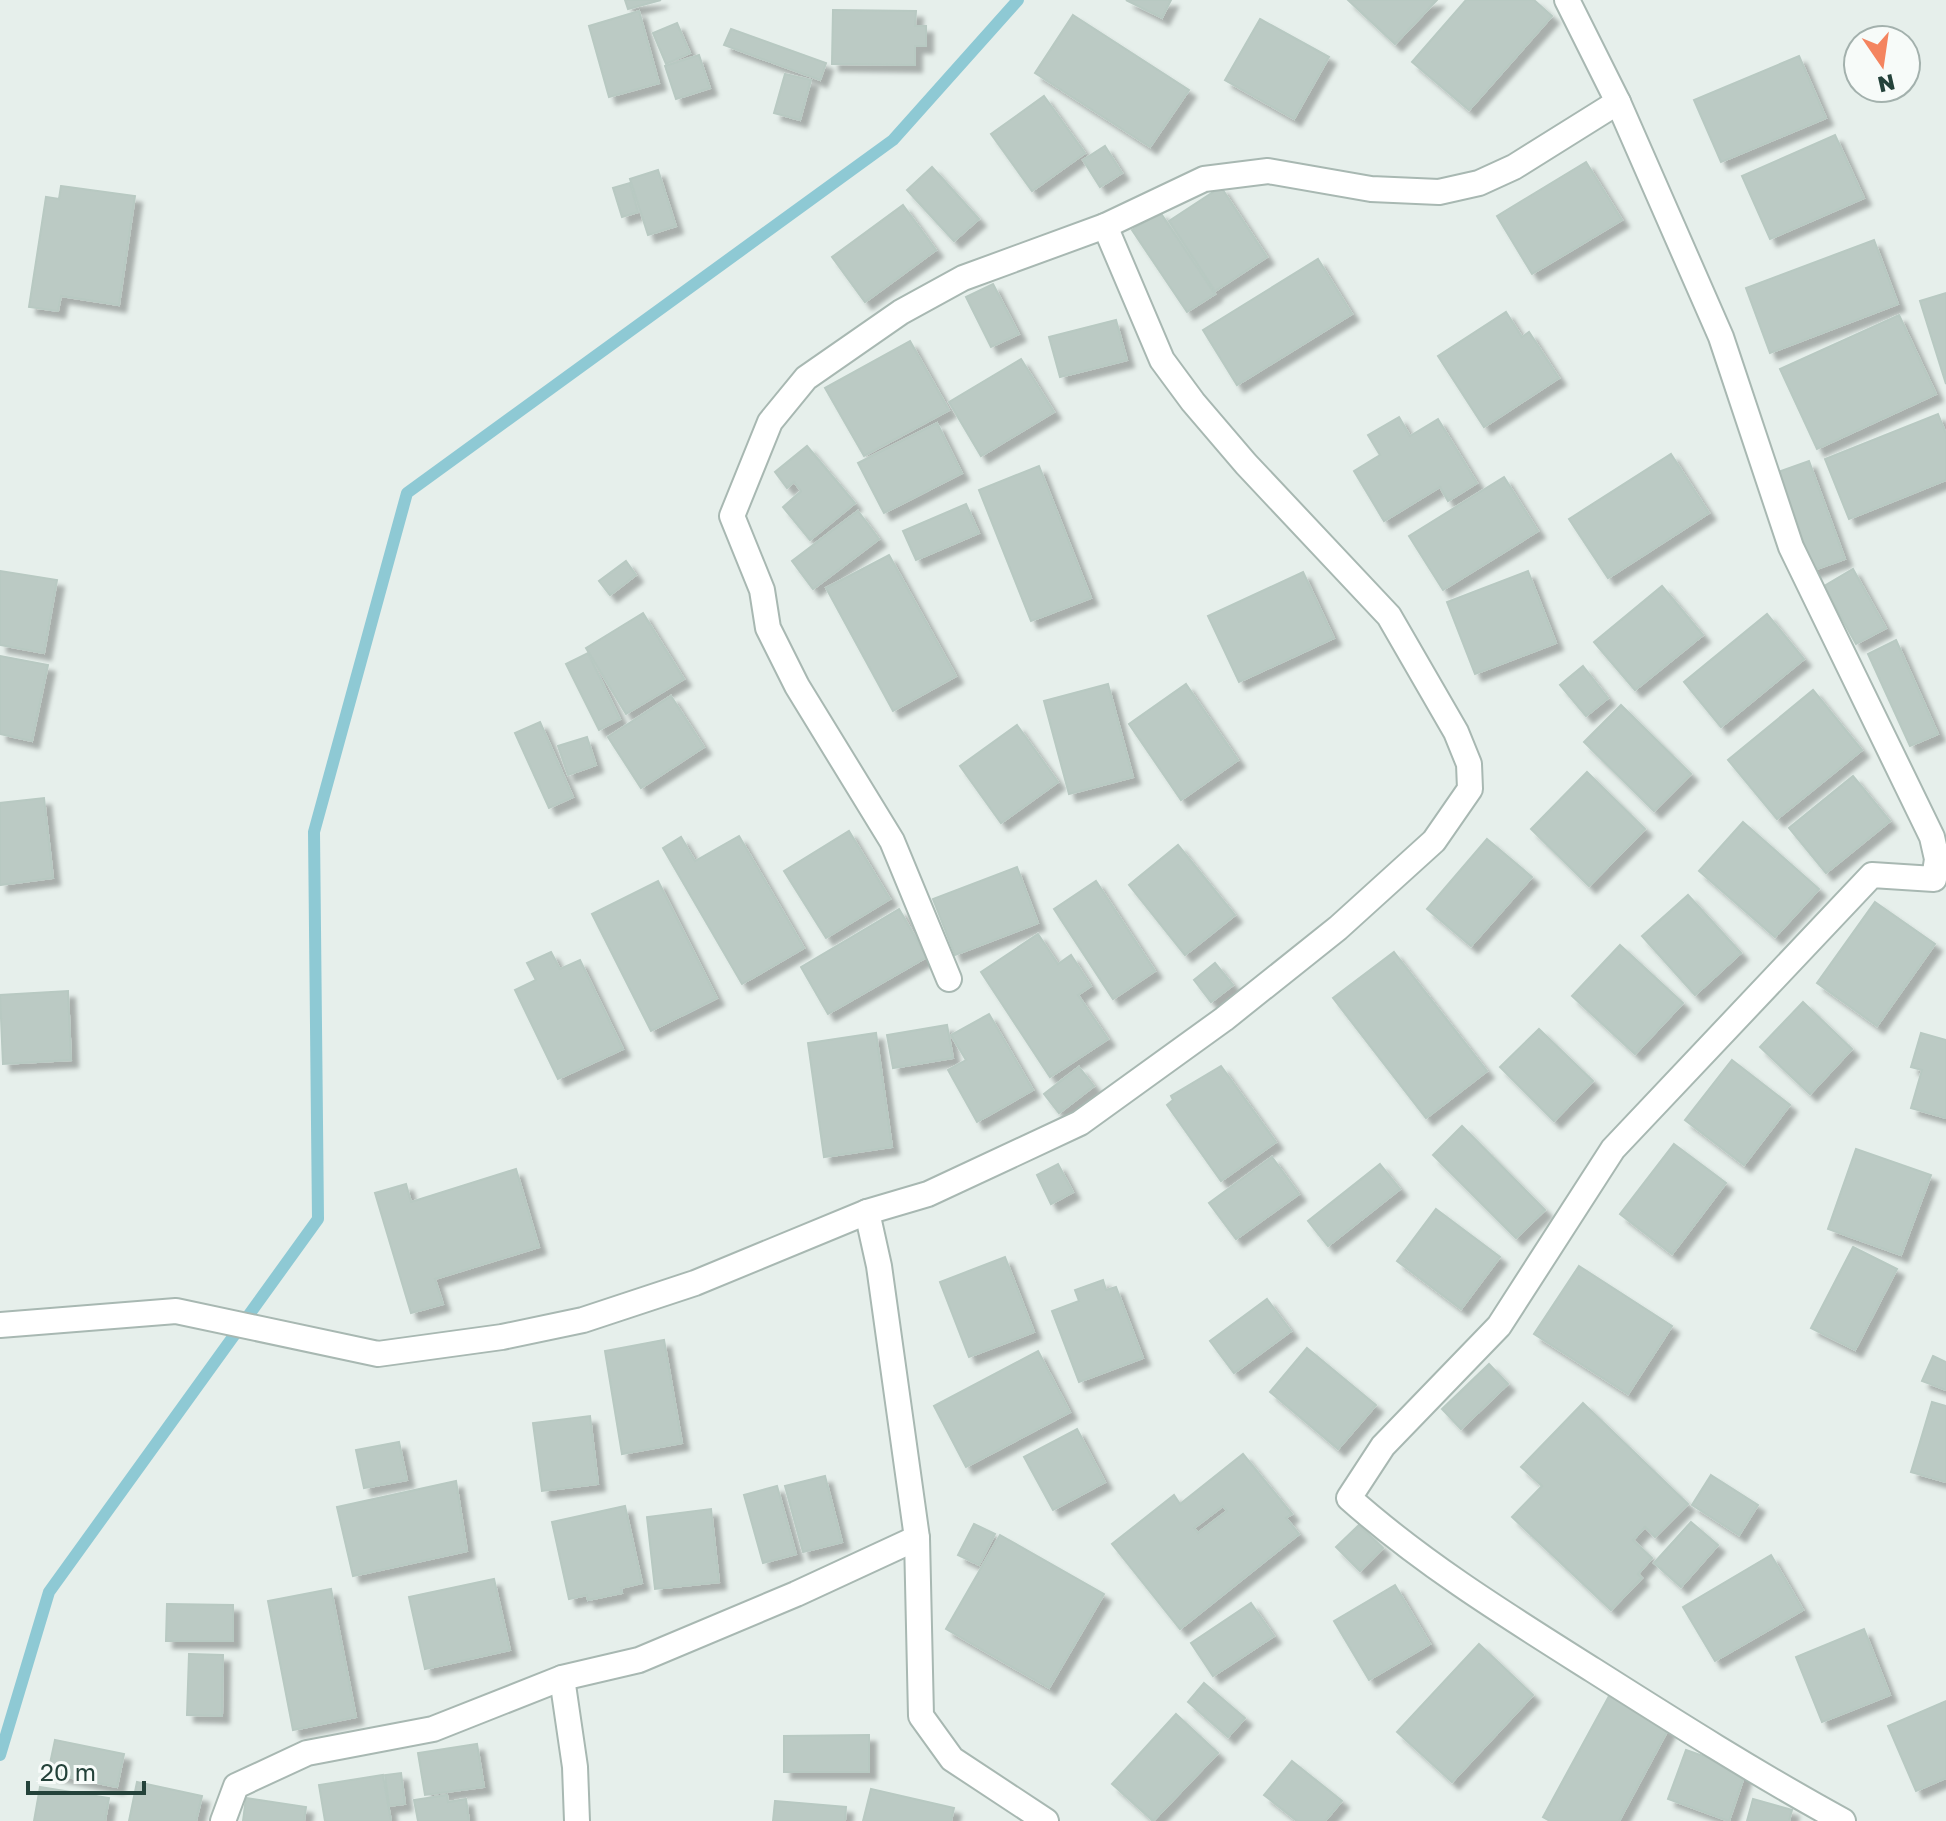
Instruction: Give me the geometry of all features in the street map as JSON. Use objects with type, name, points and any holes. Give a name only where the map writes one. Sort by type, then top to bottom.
[{"type":"street","points":[[1567,0],[1618,102],[1721,337],[1791,547],[1932,837],[1940,887],[1872,875],[1613,1149],[1499,1326],[1383,1446],[1349,1498],[1392,1536],[1502,1612],[1771,1782],[1843,1821]]},
{"type":"street","points":[[949,979],[892,841],[797,686],[768,628],[762,590],[732,516],[770,422],[806,378],[901,312],[963,278],[1105,226],[1204,179],[1268,171],[1371,189],[1439,192],[1479,183],[1514,167],[1618,102]]},
{"type":"street","points":[[0,1325],[176,1311],[378,1354],[502,1337],[583,1320],[695,1283],[867,1212],[928,1194],[1080,1123],[1224,1019],[1338,928],[1434,841],[1470,789],[1469,764],[1456,732],[1389,616],[1193,402],[1162,360],[1105,226]]},
{"type":"street","points":[[867,1212],[879,1266],[917,1538],[921,1716],[952,1759],[1046,1821]]},
{"type":"street","points":[[223,1821],[236,1786],[307,1753],[433,1729],[562,1678],[639,1660],[796,1594],[917,1538]]},
{"type":"street","points":[[562,1678],[575,1767],[577,1821]]},
{"type":"building","points":[[625,0],[661,0],[628,9]]},
{"type":"building","points":[[1126,0],[1171,0],[1162,18]]},
{"type":"building","points":[[1348,0],[1437,0],[1395,44]]},
{"type":"building","points":[[1466,0],[1534,0],[1552,16],[1469,110],[1412,62]]},
{"type":"building","points":[[833,10],[916,11],[915,26],[926,26],[926,46],[915,46],[915,65],[832,64]]},
{"type":"building","points":[[639,11],[659,83],[609,97],[589,26]]},
{"type":"building","points":[[1073,15],[1189,90],[1150,147],[1035,73]]},
{"type":"building","points":[[1260,19],[1329,57],[1294,119],[1225,80]]},
{"type":"building","points":[[677,23],[690,53],[666,64],[653,33]]},
{"type":"building","points":[[731,29],[826,63],[820,80],[724,45]]},
{"type":"building","points":[[699,55],[710,88],[676,99],[665,66]]},
{"type":"building","points":[[1799,56],[1826,118],[1721,162],[1694,100]]},
{"type":"building","points":[[785,74],[811,80],[800,120],[774,113]]},
{"type":"building","points":[[1044,96],[1085,153],[1032,191],[991,134]]},
{"type":"building","points":[[1835,135],[1864,198],[1770,239],[1742,176]]},
{"type":"building","points":[[1105,146],[1122,173],[1100,187],[1083,160]]},
{"type":"building","points":[[1586,162],[1622,220],[1532,274],[1497,216]]},
{"type":"building","points":[[932,167],[979,219],[954,241],[907,190]]},
{"type":"building","points":[[658,170],[676,226],[648,235],[630,179]]},
{"type":"building","points":[[630,183],[638,212],[622,217],[613,188]]},
{"type":"building","points":[[61,186],[135,196],[119,305],[61,296],[58,311],[29,307],[46,197],[59,199]]},
{"type":"building","points":[[1221,187],[1267,257],[1215,291],[1169,221]]},
{"type":"building","points":[[903,205],[936,250],[865,302],[832,257]]},
{"type":"building","points":[[1160,212],[1215,294],[1187,312],[1132,230]]},
{"type":"building","points":[[1874,240],[1898,304],[1770,353],[1746,288]]},
{"type":"building","points":[[1318,259],[1352,314],[1237,385],[1203,330]]},
{"type":"building","points":[[993,284],[1019,334],[991,347],[966,297]]},
{"type":"building","points":[[1946,293],[1946,384],[1920,301]]},
{"type":"building","points":[[1506,312],[1522,337],[1529,332],[1559,378],[1484,427],[1438,356]]},
{"type":"building","points":[[1899,315],[1936,394],[1817,449],[1780,369]]},
{"type":"building","points":[[1116,320],[1127,360],[1060,377],[1049,337]]},
{"type":"building","points":[[910,341],[949,410],[864,456],[825,388]]},
{"type":"building","points":[[1021,359],[1054,412],[981,456],[949,402]]},
{"type":"building","points":[[1938,414],[1946,434],[1946,480],[1849,519],[1825,459]]},
{"type":"building","points":[[1399,417],[1410,436],[1438,419],[1477,483],[1448,501],[1440,487],[1384,521],[1354,471],[1380,455],[1368,435]]},
{"type":"building","points":[[937,423],[962,473],[884,513],[858,463]]},
{"type":"building","points":[[807,446],[855,503],[810,540],[783,507],[801,491],[794,482],[787,488],[775,472]]},
{"type":"building","points":[[1671,454],[1709,513],[1608,578],[1569,519]]},
{"type":"building","points":[[1809,461],[1845,559],[1811,571],[1775,473]]},
{"type":"building","points":[[1039,466],[1091,598],[1031,621],[979,490]]},
{"type":"building","points":[[1504,477],[1538,531],[1443,590],[1409,536]]},
{"type":"building","points":[[966,504],[979,533],[916,560],[903,531]]},
{"type":"building","points":[[858,511],[879,539],[813,589],[792,561]]},
{"type":"building","points":[[889,555],[956,676],[893,711],[826,588]]},
{"type":"building","points":[[626,561],[636,575],[610,595],[599,581]]},
{"type":"building","points":[[1853,569],[1886,628],[1856,644],[1824,586]]},
{"type":"building","points":[[0,571],[57,580],[44,653],[0,645]]},
{"type":"building","points":[[1528,571],[1556,643],[1475,674],[1447,602]]},
{"type":"building","points":[[1303,572],[1334,638],[1239,682],[1208,616]]},
{"type":"building","points":[[1662,586],[1703,635],[1635,690],[1594,642]]},
{"type":"building","points":[[643,613],[684,679],[626,714],[586,648]]},
{"type":"building","points":[[1767,614],[1804,659],[1721,727],[1684,682]]},
{"type":"building","points":[[1896,640],[1938,734],[1910,746],[1868,654]]},
{"type":"building","points":[[588,653],[620,719],[599,730],[566,664]]},
{"type":"building","points":[[0,656],[48,665],[32,741],[0,734]]},
{"type":"building","points":[[1583,666],[1608,698],[1586,716],[1560,685]]},
{"type":"building","points":[[1108,684],[1133,777],[1069,794],[1044,701]]},
{"type":"building","points":[[1186,684],[1238,760],[1181,800],[1129,724]]},
{"type":"building","points":[[1813,690],[1862,750],[1777,819],[1728,760]]},
{"type":"building","points":[[671,696],[704,747],[641,788],[608,737]]},
{"type":"building","points":[[1621,705],[1691,774],[1654,811],[1584,742]]},
{"type":"building","points":[[540,722],[573,797],[549,808],[515,733]]},
{"type":"building","points":[[1017,725],[1058,782],[1001,823],[960,766]]},
{"type":"building","points":[[587,737],[596,765],[568,775],[558,746]]},
{"type":"building","points":[[1587,772],[1645,829],[1589,886],[1531,829]]},
{"type":"building","points":[[1853,776],[1890,821],[1826,873],[1789,828]]},
{"type":"building","points":[[44,798],[53,878],[0,885],[0,803]]},
{"type":"building","points":[[1743,822],[1819,889],[1775,937],[1699,871]]},
{"type":"building","points":[[849,831],[890,899],[826,938],[784,871]]},
{"type":"building","points":[[739,836],[804,948],[742,984],[663,848],[681,837],[695,861]]},
{"type":"building","points":[[1487,839],[1532,877],[1471,946],[1427,909]]},
{"type":"building","points":[[1178,845],[1235,915],[1185,955],[1129,885]]},
{"type":"building","points":[[1017,867],[1038,923],[955,955],[933,899]]},
{"type":"building","points":[[658,881],[717,998],[651,1031],[592,914]]},
{"type":"building","points":[[1096,881],[1155,971],[1113,999],[1054,909]]},
{"type":"building","points":[[1688,895],[1741,953],[1695,995],[1642,936]]},
{"type":"building","points":[[1875,902],[1935,944],[1877,1026],[1817,983]]},
{"type":"building","points":[[899,909],[927,957],[828,1014],[801,967]]},
{"type":"building","points":[[1038,934],[1058,964],[1071,955],[1091,986],[1078,995],[1108,1039],[1050,1077],[981,972]]},
{"type":"building","points":[[1620,945],[1683,1003],[1635,1054],[1572,996]]},
{"type":"building","points":[[551,952],[560,969],[580,960],[623,1049],[558,1079],[515,990],[536,980],[527,963]]},
{"type":"building","points":[[1394,952],[1487,1071],[1426,1118],[1333,998]]},
{"type":"building","points":[[1215,963],[1233,985],[1211,1002],[1194,980]]},
{"type":"building","points":[[68,991],[71,1060],[3,1064],[0,995]]},
{"type":"building","points":[[1803,1002],[1852,1049],[1810,1094],[1760,1047]]},
{"type":"building","points":[[989,1014],[1033,1090],[977,1122],[948,1070],[966,1060],[951,1035]]},
{"type":"building","points":[[947,1025],[953,1058],[893,1068],[887,1035]]},
{"type":"building","points":[[1539,1029],[1593,1081],[1554,1121],[1500,1067]]},
{"type":"building","points":[[876,1033],[892,1147],[824,1157],[808,1043]]},
{"type":"building","points":[[1921,1033],[1946,1040],[1946,1118],[1911,1108],[1922,1070],[1911,1067]]},
{"type":"building","points":[[1732,1060],[1790,1105],[1744,1165],[1685,1120]]},
{"type":"building","points":[[1221,1066],[1276,1142],[1221,1181],[1167,1105],[1173,1100],[1171,1096]]},
{"type":"building","points":[[1079,1067],[1094,1086],[1059,1113],[1044,1094]]},
{"type":"building","points":[[1462,1126],[1545,1210],[1516,1238],[1433,1155]]},
{"type":"building","points":[[1674,1144],[1726,1183],[1672,1254],[1620,1214]]},
{"type":"building","points":[[1856,1149],[1931,1175],[1901,1255],[1828,1229]]},
{"type":"building","points":[[1272,1157],[1299,1194],[1236,1239],[1209,1203]]},
{"type":"building","points":[[1058,1164],[1073,1192],[1051,1204],[1037,1175]]},
{"type":"building","points":[[1380,1164],[1400,1189],[1328,1246],[1308,1221]]},
{"type":"building","points":[[516,1169],[539,1247],[435,1279],[443,1304],[411,1313],[375,1193],[406,1184],[411,1202]]},
{"type":"building","points":[[1436,1209],[1500,1257],[1461,1309],[1397,1261]]},
{"type":"building","points":[[1853,1247],[1897,1269],[1855,1350],[1811,1328]]},
{"type":"building","points":[[1005,1257],[1034,1332],[969,1357],[940,1282]]},
{"type":"building","points":[[1579,1266],[1672,1326],[1628,1394],[1534,1334]]},
{"type":"building","points":[[1103,1280],[1106,1290],[1116,1287],[1143,1358],[1079,1382],[1052,1311],[1079,1301],[1075,1290]]},
{"type":"building","points":[[1267,1299],[1291,1331],[1234,1373],[1210,1341]]},
{"type":"building","points":[[664,1340],[682,1443],[622,1454],[605,1351]]},
{"type":"building","points":[[1307,1348],[1376,1405],[1338,1449],[1270,1392]]},
{"type":"building","points":[[1038,1351],[1070,1412],[966,1467],[934,1406]]},
{"type":"building","points":[[1933,1356],[1946,1362],[1946,1390],[1922,1381]]},
{"type":"building","points":[[1489,1364],[1508,1384],[1461,1429],[1442,1409]]},
{"type":"building","points":[[1932,1402],[1946,1406],[1946,1482],[1911,1472]]},
{"type":"building","points":[[1583,1403],[1688,1504],[1655,1537],[1645,1527],[1633,1540],[1652,1558],[1638,1574],[1642,1578],[1611,1610],[1512,1517],[1542,1486],[1521,1467]]},
{"type":"building","points":[[590,1416],[598,1484],[542,1491],[533,1423]]},
{"type":"building","points":[[1077,1429],[1105,1482],[1053,1510],[1024,1457]]},
{"type":"building","points":[[399,1442],[407,1480],[364,1488],[356,1450]]},
{"type":"building","points":[[1243,1454],[1292,1514],[1286,1518],[1299,1534],[1180,1629],[1112,1544],[1174,1495],[1180,1504]],"holes":[[[1223,1506],[1227,1511],[1198,1533],[1194,1528]]]},
{"type":"building","points":[[1711,1475],[1758,1505],[1739,1535],[1692,1505]]},
{"type":"building","points":[[825,1476],[842,1542],[803,1552],[785,1486]]},
{"type":"building","points":[[456,1481],[467,1551],[353,1576],[337,1507]]},
{"type":"building","points":[[777,1486],[796,1554],[763,1563],[744,1495]]},
{"type":"building","points":[[625,1506],[642,1583],[621,1588],[622,1593],[588,1600],[587,1595],[569,1599],[552,1522]]},
{"type":"building","points":[[711,1509],[719,1582],[655,1589],[647,1517]]},
{"type":"building","points":[[1691,1522],[1718,1545],[1681,1587],[1654,1563]]},
{"type":"building","points":[[974,1524],[995,1534],[979,1565],[958,1555]]},
{"type":"building","points":[[1359,1525],[1383,1548],[1360,1571],[1336,1547]]},
{"type":"building","points":[[1000,1535],[1104,1594],[1049,1688],[946,1629]]},
{"type":"building","points":[[1771,1555],[1803,1610],[1715,1661],[1683,1607]]},
{"type":"building","points":[[494,1579],[510,1650],[425,1669],[409,1597]]},
{"type":"building","points":[[1395,1585],[1430,1644],[1369,1680],[1334,1621]]},
{"type":"building","points":[[331,1589],[356,1717],[293,1730],[268,1601]]},
{"type":"building","points":[[1251,1603],[1274,1636],[1213,1676],[1191,1643]]},
{"type":"building","points":[[167,1604],[233,1605],[233,1641],[166,1641]]},
{"type":"building","points":[[1864,1629],[1890,1695],[1822,1722],[1796,1657]]},
{"type":"building","points":[[1479,1644],[1533,1695],[1452,1782],[1397,1732]]},
{"type":"building","points":[[189,1654],[223,1655],[222,1716],[187,1715]]},
{"type":"building","points":[[1204,1683],[1245,1718],[1228,1737],[1188,1702]]},
{"type":"building","points":[[1609,1696],[1669,1728],[1619,1821],[1550,1821],[1543,1817]]},
{"type":"building","points":[[1946,1701],[1946,1778],[1916,1791],[1888,1726]]},
{"type":"building","points":[[1176,1714],[1218,1753],[1153,1821],[1112,1784]]},
{"type":"building","points":[[869,1735],[869,1772],[784,1772],[784,1736]]},
{"type":"building","points":[[55,1740],[124,1754],[117,1787],[48,1773]]},
{"type":"building","points":[[477,1744],[484,1787],[425,1795],[418,1753]]},
{"type":"building","points":[[1686,1750],[1746,1771],[1729,1821],[1668,1799]]},
{"type":"building","points":[[1292,1761],[1342,1801],[1325,1821],[1297,1821],[1264,1795]]},
{"type":"building","points":[[401,1773],[405,1804],[389,1806],[385,1775]]},
{"type":"building","points":[[383,1775],[391,1821],[325,1821],[319,1785]]},
{"type":"building","points":[[137,1782],[202,1796],[196,1821],[129,1821]]},
{"type":"building","points":[[40,1787],[109,1798],[105,1821],[34,1821]]},
{"type":"building","points":[[871,1789],[954,1808],[951,1821],[863,1821]]},
{"type":"building","points":[[447,1795],[448,1802],[466,1799],[469,1821],[418,1821],[414,1800]]},
{"type":"building","points":[[246,1798],[306,1807],[304,1821],[243,1821]]},
{"type":"building","points":[[1753,1799],[1792,1810],[1789,1821],[1747,1821]]},
{"type":"building","points":[[775,1801],[846,1807],[845,1821],[773,1821]]},
{"type":"waterway","points":[[0,1755],[49,1592],[318,1219],[314,832],[407,493],[893,140],[1018,0]]}]
